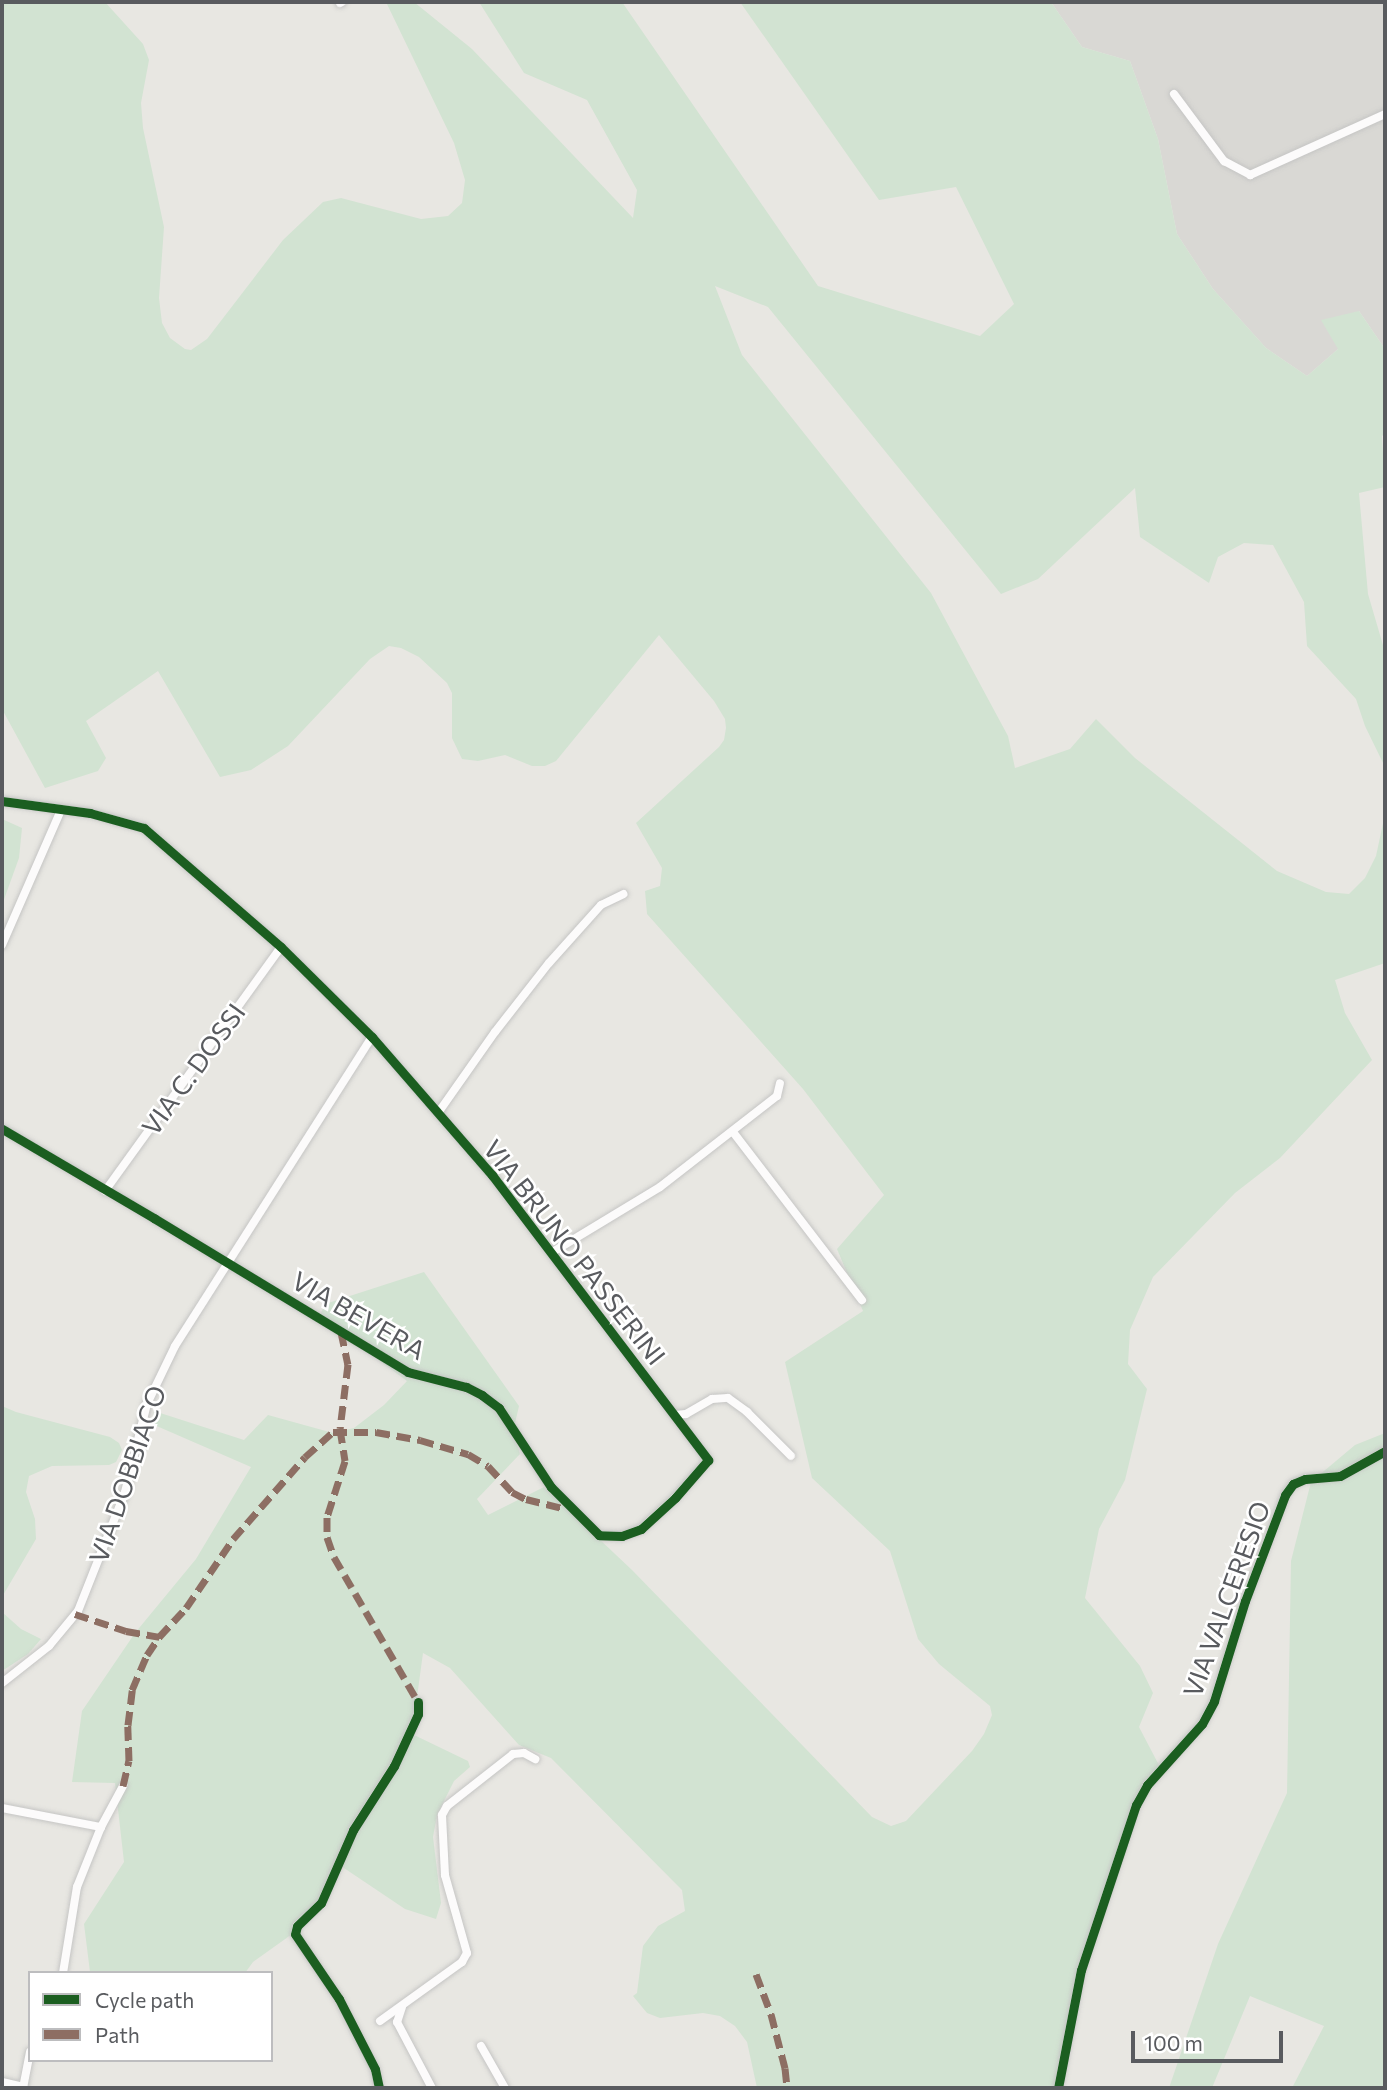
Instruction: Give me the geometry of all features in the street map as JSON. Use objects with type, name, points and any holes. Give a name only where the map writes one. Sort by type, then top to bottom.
[{"type":"street","points":[[1174,94],[1224,161],[1250,175],[1385,114]]},
{"type":"street","name":"VIA BRUNO PASSERINI","points":[[2,801],[113,818],[144,828],[281,947],[372,1037],[492,1175],[708,1460]]},
{"type":"street","points":[[2,945],[61,810]]},
{"type":"street","points":[[438,1113],[495,1032],[549,963],[601,905],[624,894]]},
{"type":"street","name":"VIA C. DOSSI","points":[[105,1191],[281,947]]},
{"type":"street","name":"VIA DOBBIACO","points":[[2,1683],[49,1646],[78,1611],[125,1492],[135,1441],[147,1404],[175,1346],[230,1264],[372,1037]]},
{"type":"street","points":[[551,1253],[660,1187],[777,1096],[780,1083]]},
{"type":"street","points":[[2,1129],[230,1264]]},
{"type":"street","points":[[733,1132],[862,1300]]},
{"type":"street","name":"VIA BEVERA","points":[[230,1264],[408,1372],[467,1387],[482,1395],[499,1408],[551,1487],[599,1535],[622,1536],[641,1529],[675,1498],[708,1460]]},
{"type":"street","points":[[674,1415],[686,1414],[712,1399],[728,1398],[747,1412],[791,1456]]},
{"type":"street","name":"VIA VALCERESIO","points":[[1058,2088],[1081,1970],[1136,1805],[1147,1785],[1202,1724],[1214,1701],[1245,1601],[1285,1495],[1293,1484],[1305,1479],[1340,1476],[1385,1451]]},
{"type":"street","points":[[379,2088],[375,2069],[339,1999],[295,1934],[298,1926],[321,1903],[353,1830],[394,1766],[418,1714],[418,1702]]},
{"type":"street","points":[[380,2021],[462,1962],[467,1953],[445,1875],[442,1815],[447,1806],[513,1754],[524,1753],[535,1759]]},
{"type":"street","points":[[62,1971],[77,1887],[101,1827],[123,1786]]},
{"type":"street","points":[[2,1808],[101,1827]]},
{"type":"street","points":[[403,2005],[397,2022],[432,2088]]},
{"type":"street","points":[[481,2046],[505,2088]]},
{"type":"street","points":[[2,2082],[23,2088],[28,2062]]},
{"type":"shaded area","points":[[1051,2],[1385,2],[1385,349],[1359,311],[1338,349],[1307,376],[1266,348],[1213,289],[1177,234],[1158,139],[1130,61],[1082,47]]},
{"type":"green space","points":[[2,2],[105,2],[143,44],[149,60],[141,103],[143,128],[164,227],[159,298],[162,323],[170,338],[185,349],[191,350],[207,339],[283,240],[323,202],[341,198],[421,219],[448,216],[462,203],[465,180],[454,143],[386,2],[414,2],[472,49],[633,218],[637,190],[587,100],[524,73],[479,2],[622,2],[818,286],[980,336],[1014,304],[956,187],[879,200],[740,2],[1051,2],[1082,47],[1130,61],[1158,139],[1177,234],[1213,289],[1266,348],[1307,376],[1338,349],[1321,320],[1359,311],[1385,349],[1385,433],[1382,436],[1385,487],[1359,493],[1368,594],[1385,652],[1385,767],[1365,726],[1356,699],[1307,646],[1304,602],[1273,545],[1244,543],[1218,557],[1209,583],[1140,537],[1135,488],[1038,579],[1001,594],[768,307],[715,286],[742,355],[931,593],[1008,736],[1015,768],[1070,749],[1096,719],[1135,758],[1277,871],[1326,892],[1349,894],[1365,878],[1376,856],[1385,814],[1385,963],[1335,980],[1345,1013],[1372,1060],[1280,1158],[1235,1193],[1153,1277],[1130,1330],[1128,1364],[1147,1389],[1125,1480],[1099,1529],[1085,1598],[1140,1666],[1153,1693],[1139,1727],[1161,1769],[1135,1804],[1076,2000],[1058,2088],[757,2088],[747,2042],[735,2026],[720,2016],[703,2013],[660,2018],[647,2013],[633,1996],[637,1993],[643,1946],[658,1926],[685,1911],[682,1890],[551,1758],[519,1745],[450,1668],[423,1653],[412,1734],[468,1761],[470,1767],[454,1781],[437,1815],[433,1837],[441,1903],[436,1919],[405,1909],[338,1864],[317,1903],[295,1932],[253,1962],[246,1971],[90,1971],[84,1924],[124,1862],[115,1783],[72,1782],[82,1711],[135,1633],[196,1559],[251,1467],[152,1424],[154,1411],[244,1440],[268,1415],[333,1433],[354,1428],[384,1405],[407,1381],[324,1320],[321,1313],[325,1304],[424,1272],[519,1406],[513,1432],[520,1454],[477,1499],[488,1515],[544,1487],[632,1570],[872,1817],[891,1826],[906,1821],[972,1751],[984,1734],[992,1715],[990,1706],[939,1664],[918,1639],[890,1551],[812,1478],[785,1362],[863,1311],[837,1249],[884,1195],[803,1089],[647,914],[645,891],[660,886],[662,868],[636,823],[719,747],[724,740],[726,728],[725,719],[714,701],[659,635],[556,761],[545,766],[532,766],[505,755],[478,761],[462,759],[452,738],[452,693],[447,683],[419,657],[401,648],[389,646],[370,659],[288,746],[251,770],[220,777],[158,671],[86,721],[106,758],[98,771],[45,788],[2,709]]},
{"type":"green space","points":[[2,819],[22,828],[19,858],[2,905]]},
{"type":"green space","points":[[2,1406],[110,1437],[119,1443],[122,1450],[116,1462],[109,1465],[52,1466],[29,1476],[26,1492],[35,1519],[36,1539],[2,1597]]},
{"type":"green space","points":[[1385,1433],[1385,2088],[1292,2088],[1324,2026],[1250,1996],[1212,2088],[1169,2088],[1218,1944],[1287,1793],[1291,1561],[1311,1482],[1355,1445]]},
{"type":"green space","points":[[2,1612],[21,1629],[41,1639],[28,1654],[2,1671]]},
{"type":"marked path","points":[[341,1332],[348,1364],[340,1429],[345,1461],[327,1517],[327,1537],[334,1557],[418,1702]]},
{"type":"marked path","points":[[123,1786],[129,1761],[128,1725],[132,1690],[147,1655],[159,1637],[186,1608],[233,1539],[305,1457],[333,1432],[376,1432],[420,1440],[468,1454],[488,1466],[512,1492],[526,1499],[566,1509]]},
{"type":"marked path","points":[[75,1614],[126,1631],[159,1637]]},
{"type":"marked path","points":[[756,1974],[771,2014],[785,2068],[787,2088]]},
{"type":"cycle path","points":[[2,801],[90,813],[144,828],[281,947],[372,1037],[492,1175],[708,1460],[675,1498],[641,1529],[622,1536],[599,1535],[551,1487],[499,1408],[482,1395],[466,1387],[408,1372],[2,1129]]},
{"type":"cycle path","points":[[1058,2088],[1081,1970],[1136,1805],[1147,1785],[1202,1724],[1214,1701],[1245,1601],[1285,1495],[1293,1484],[1305,1479],[1340,1476],[1385,1451]]},
{"type":"cycle path","points":[[379,2088],[375,2069],[339,1999],[295,1934],[297,1926],[321,1903],[353,1830],[394,1766],[418,1714],[418,1702]]}]
